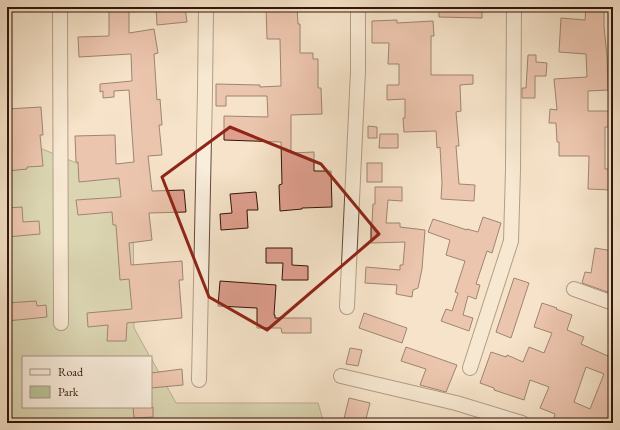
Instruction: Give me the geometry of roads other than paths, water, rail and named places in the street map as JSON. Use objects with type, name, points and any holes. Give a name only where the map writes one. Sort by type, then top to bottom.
[{"type":"street","points":[[60,7],[61,323]]},
{"type":"street","points":[[199,380],[206,7]]},
{"type":"street","points":[[347,307],[358,71],[358,7]]},
{"type":"street","points":[[470,368],[511,241],[514,7]]},
{"type":"street","points":[[574,289],[613,303]]},
{"type":"street","points":[[341,376],[456,403],[522,423]]}]
